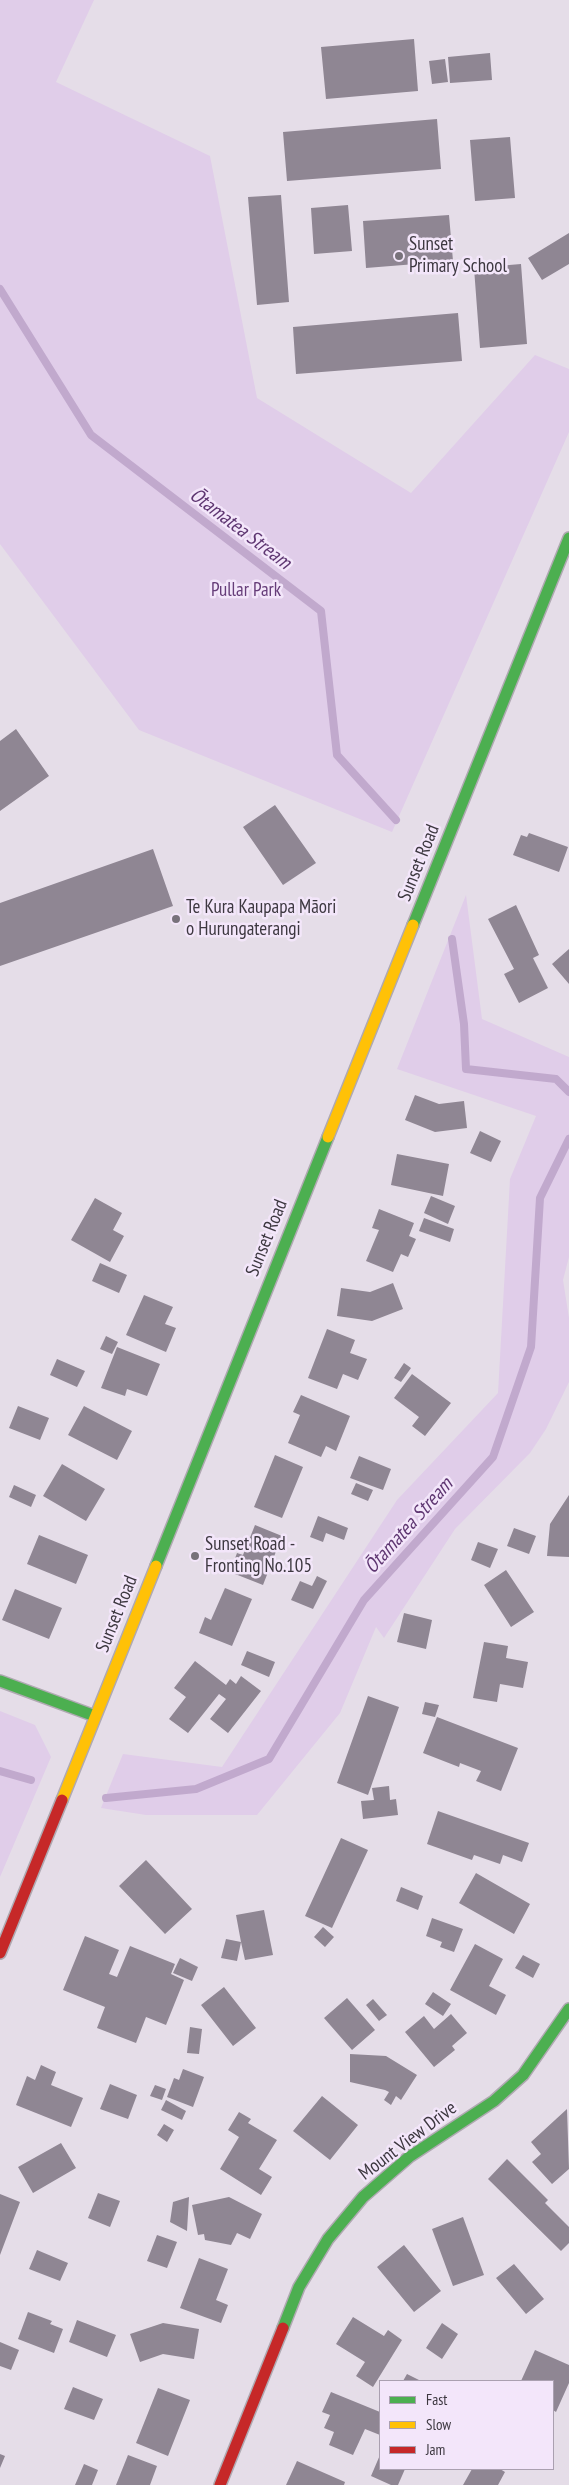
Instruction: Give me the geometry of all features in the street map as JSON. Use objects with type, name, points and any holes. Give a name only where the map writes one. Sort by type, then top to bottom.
[{"type":"main road","name":"Sunset Road","points":[[0,1953],[569,538]]},
{"type":"main road","points":[[0,1681],[95,1716]]},
{"type":"main road","name":"Mount View Drive","points":[[220,2485],[299,2287],[328,2239],[362,2197],[409,2157],[494,2101],[523,2075],[546,2045],[569,2009]]},
{"type":"green space","name":"Pullar Park","points":[[0,0],[94,0],[56,82],[210,156],[257,398],[411,493],[535,355],[569,369],[569,432],[392,832],[139,730],[0,544]]},
{"type":"green space","points":[[466,895],[482,1019],[569,1057],[569,1257],[563,1280],[569,1318],[569,1382],[546,1429],[530,1453],[455,1529],[384,1638],[376,1627],[340,1713],[257,1815],[146,1815],[101,1808],[123,1754],[222,1767],[397,1500],[498,1393],[510,1179],[536,1116],[397,1069]]},
{"type":"green space","points":[[0,1711],[35,1725],[51,1757],[0,1877]]},
{"type":"building","points":[[414,39],[418,91],[326,99],[321,47]]},
{"type":"building","points":[[490,53],[492,80],[450,83],[448,57]]},
{"type":"building","points":[[445,59],[448,82],[432,84],[429,61]]},
{"type":"building","points":[[437,119],[441,169],[287,181],[283,132]]},
{"type":"building","points":[[510,137],[515,198],[475,201],[470,140]]},
{"type":"building","points":[[281,195],[289,302],[257,305],[248,197]]},
{"type":"building","points":[[348,205],[352,251],[314,254],[311,208]]},
{"type":"building","points":[[449,215],[453,261],[366,268],[363,221]]},
{"type":"building","points":[[569,233],[569,264],[542,280],[528,258]]},
{"type":"building","points":[[521,264],[527,344],[480,348],[474,268]]},
{"type":"building","points":[[458,313],[462,361],[296,374],[293,327]]},
{"type":"building","points":[[16,729],[49,776],[0,811],[0,741]]},
{"type":"building","points":[[275,805],[316,863],[283,885],[243,827]]},
{"type":"building","points":[[529,833],[568,847],[559,872],[513,855],[521,835],[527,837]]},
{"type":"building","points":[[153,849],[173,906],[0,966],[0,903]]},
{"type":"building","points":[[516,905],[539,955],[533,958],[548,988],[519,1003],[504,974],[514,969],[488,919]]},
{"type":"building","points":[[569,949],[569,984],[552,964]]},
{"type":"building","points":[[415,1095],[439,1104],[464,1101],[467,1128],[435,1132],[405,1120]]},
{"type":"building","points":[[480,1131],[501,1141],[491,1162],[470,1153]]},
{"type":"building","points":[[397,1154],[449,1164],[443,1196],[391,1185]]},
{"type":"building","points":[[431,1196],[455,1206],[448,1224],[424,1213]]},
{"type":"building","points":[[95,1198],[122,1213],[113,1230],[124,1236],[110,1262],[71,1240]]},
{"type":"building","points":[[379,1209],[414,1223],[409,1236],[416,1239],[408,1257],[401,1254],[393,1272],[366,1261],[379,1230],[372,1228]]},
{"type":"building","points":[[424,1218],[454,1229],[450,1242],[419,1231]]},
{"type":"building","points":[[100,1263],[127,1275],[119,1293],[92,1281]]},
{"type":"building","points":[[393,1283],[403,1309],[372,1321],[337,1316],[341,1288],[370,1292]]},
{"type":"building","points":[[144,1295],[173,1307],[165,1324],[176,1328],[166,1352],[126,1335]]},
{"type":"building","points":[[327,1329],[355,1340],[350,1353],[367,1359],[358,1380],[343,1374],[337,1389],[308,1378]]},
{"type":"building","points":[[106,1336],[118,1342],[112,1354],[100,1349]]},
{"type":"building","points":[[117,1347],[160,1364],[147,1396],[127,1389],[125,1396],[101,1388]]},
{"type":"building","points":[[57,1359],[85,1371],[77,1387],[50,1375]]},
{"type":"building","points":[[404,1363],[411,1368],[401,1382],[394,1378]]},
{"type":"building","points":[[412,1374],[451,1403],[425,1436],[412,1426],[419,1417],[394,1398]]},
{"type":"building","points":[[301,1395],[350,1416],[336,1451],[326,1446],[321,1457],[288,1443],[300,1415],[293,1412]]},
{"type":"building","points":[[18,1406],[49,1418],[40,1440],[9,1428]]},
{"type":"building","points":[[84,1406],[132,1431],[117,1460],[68,1435]]},
{"type":"building","points":[[275,1455],[303,1467],[282,1518],[254,1507]]},
{"type":"building","points":[[359,1456],[391,1469],[383,1490],[350,1478]]},
{"type":"building","points":[[62,1464],[105,1489],[86,1521],[43,1496]]},
{"type":"building","points":[[356,1483],[373,1490],[368,1501],[351,1494]]},
{"type":"building","points":[[14,1485],[36,1495],[31,1507],[9,1497]]},
{"type":"building","points":[[569,1495],[569,1557],[547,1556],[550,1524]]},
{"type":"building","points":[[318,1516],[348,1528],[344,1540],[326,1533],[323,1542],[310,1537]]},
{"type":"building","points":[[255,1525],[282,1536],[263,1585],[230,1572],[237,1553],[243,1555]]},
{"type":"building","points":[[514,1528],[536,1536],[529,1554],[507,1546]]},
{"type":"building","points":[[39,1535],[88,1555],[76,1584],[27,1564]]},
{"type":"building","points":[[478,1542],[498,1549],[490,1568],[471,1560]]},
{"type":"building","points":[[506,1570],[534,1612],[511,1627],[484,1585]]},
{"type":"building","points":[[317,1576],[327,1581],[313,1609],[291,1600],[300,1581],[312,1586]]},
{"type":"building","points":[[225,1588],[252,1599],[232,1646],[199,1633],[205,1617],[211,1620]]},
{"type":"building","points":[[15,1589],[62,1608],[49,1639],[2,1620]]},
{"type":"building","points":[[404,1613],[432,1620],[426,1649],[397,1642]]},
{"type":"building","points":[[484,1642],[508,1646],[506,1658],[528,1662],[523,1688],[500,1684],[497,1702],[473,1698]]},
{"type":"building","points":[[247,1651],[275,1662],[269,1677],[241,1665]]},
{"type":"building","points":[[195,1661],[226,1685],[230,1679],[236,1684],[241,1676],[261,1691],[228,1733],[210,1719],[226,1699],[219,1694],[188,1733],[169,1719],[186,1697],[174,1688]]},
{"type":"building","points":[[368,1696],[399,1707],[368,1795],[337,1783]]},
{"type":"building","points":[[425,1702],[439,1705],[435,1717],[422,1714]]},
{"type":"building","points":[[437,1717],[518,1748],[501,1791],[476,1781],[481,1771],[460,1763],[459,1767],[423,1753]]},
{"type":"building","points":[[389,1786],[390,1800],[396,1799],[398,1815],[363,1819],[361,1801],[374,1800],[372,1788]]},
{"type":"building","points":[[438,1811],[529,1843],[522,1862],[503,1855],[500,1864],[474,1855],[472,1860],[427,1844]]},
{"type":"building","points":[[341,1838],[368,1850],[332,1928],[305,1916]]},
{"type":"building","points":[[146,1860],[192,1909],[165,1934],[119,1886]]},
{"type":"building","points":[[476,1873],[530,1904],[514,1934],[459,1903]]},
{"type":"building","points":[[401,1887],[423,1896],[418,1910],[396,1901]]},
{"type":"building","points":[[264,1910],[273,1955],[245,1960],[236,1915]]},
{"type":"building","points":[[432,1918],[463,1929],[454,1952],[440,1947],[442,1942],[426,1936]]},
{"type":"building","points":[[323,1927],[334,1937],[325,1947],[314,1937]]},
{"type":"building","points":[[85,1936],[119,1950],[109,1974],[117,1977],[130,1946],[175,1964],[171,1974],[184,1980],[166,2025],[146,2017],[136,2043],[97,2028],[105,2007],[63,1990]]},
{"type":"building","points":[[226,1939],[241,1942],[237,1961],[221,1958]]},
{"type":"building","points":[[475,1944],[503,1959],[489,1986],[506,1995],[496,2015],[450,1990]]},
{"type":"building","points":[[523,1955],[540,1964],[533,1978],[515,1968]]},
{"type":"building","points":[[180,1958],[198,1967],[192,1981],[173,1973]]},
{"type":"building","points":[[224,1987],[256,2028],[233,2046],[201,2005]]},
{"type":"building","points":[[433,1992],[451,2004],[443,2016],[425,2004]]},
{"type":"building","points":[[347,1998],[375,2030],[352,2050],[324,2018]]},
{"type":"building","points":[[373,1999],[387,2015],[379,2021],[366,2005]]},
{"type":"building","points":[[451,2014],[467,2033],[452,2046],[455,2050],[434,2067],[405,2032],[424,2016],[434,2029]]},
{"type":"building","points":[[190,2027],[202,2029],[199,2054],[187,2053]]},
{"type":"building","points":[[350,2054],[386,2056],[417,2075],[401,2100],[396,2096],[391,2105],[384,2100],[389,2092],[350,2082]]},
{"type":"building","points":[[41,2065],[56,2072],[51,2085],[83,2098],[71,2127],[16,2105],[27,2076],[35,2080]]},
{"type":"building","points":[[183,2069],[204,2077],[193,2107],[167,2097],[174,2078],[179,2080]]},
{"type":"building","points":[[110,2084],[137,2095],[128,2119],[100,2109]]},
{"type":"building","points":[[155,2085],[166,2089],[162,2100],[150,2096]]},
{"type":"building","points":[[322,2096],[358,2125],[330,2160],[293,2131]]},
{"type":"building","points":[[166,2100],[186,2111],[182,2120],[161,2110]]},
{"type":"building","points":[[567,2109],[569,2169],[552,2184],[532,2162],[541,2154],[531,2142]]},
{"type":"building","points":[[239,2112],[251,2119],[248,2123],[277,2140],[259,2169],[272,2177],[261,2195],[220,2169],[239,2137],[228,2130]]},
{"type":"building","points":[[164,2124],[174,2130],[167,2142],[157,2135]]},
{"type":"building","points":[[61,2143],[76,2168],[33,2193],[18,2167]]},
{"type":"building","points":[[507,2159],[548,2200],[545,2203],[569,2227],[569,2243],[561,2251],[488,2179]]},
{"type":"building","points":[[98,2193],[120,2201],[110,2227],[88,2218]]},
{"type":"building","points":[[0,2194],[20,2202],[0,2255]]},
{"type":"building","points":[[189,2197],[187,2231],[170,2222],[173,2202]]},
{"type":"building","points":[[229,2197],[262,2214],[250,2239],[237,2233],[231,2245],[205,2240],[204,2234],[198,2235],[192,2205]]},
{"type":"building","points":[[463,2217],[484,2275],[453,2286],[432,2229]]},
{"type":"building","points":[[157,2235],[177,2242],[167,2268],[147,2261]]},
{"type":"building","points":[[404,2245],[441,2291],[414,2312],[377,2267]]},
{"type":"building","points":[[37,2250],[68,2263],[60,2281],[29,2269]]},
{"type":"building","points":[[199,2258],[228,2269],[216,2300],[228,2305],[221,2323],[180,2308]]},
{"type":"building","points":[[514,2264],[544,2299],[526,2314],[496,2278]]},
{"type":"building","points":[[28,2312],[52,2321],[50,2324],[63,2329],[54,2353],[18,2339]]},
{"type":"building","points":[[353,2317],[384,2336],[388,2330],[402,2340],[373,2387],[356,2376],[365,2362],[336,2344]]},
{"type":"building","points":[[77,2320],[116,2335],[107,2357],[69,2342]]},
{"type":"building","points":[[163,2323],[199,2329],[194,2359],[163,2354],[140,2362],[130,2334]]},
{"type":"building","points":[[442,2323],[458,2334],[442,2359],[426,2348]]},
{"type":"building","points":[[0,2342],[19,2350],[11,2370],[0,2366]]},
{"type":"building","points":[[535,2350],[569,2365],[569,2383],[556,2412],[554,2411],[554,2380],[521,2380]]},
{"type":"building","points":[[407,2374],[419,2380],[404,2380]]},
{"type":"building","points":[[73,2387],[103,2399],[94,2420],[64,2409]]},
{"type":"building","points":[[158,2388],[190,2400],[168,2456],[136,2443]]},
{"type":"building","points":[[331,2392],[379,2412],[379,2435],[365,2429],[353,2455],[329,2445],[334,2432],[324,2428],[330,2415],[322,2412]]},
{"type":"building","points":[[0,2454],[5,2456],[0,2468]]},
{"type":"building","points":[[128,2455],[157,2466],[150,2485],[116,2485]]},
{"type":"building","points":[[379,2457],[379,2470],[405,2470],[398,2485],[391,2485],[371,2476]]},
{"type":"building","points":[[297,2461],[345,2482],[344,2485],[286,2485]]},
{"type":"building","points":[[84,2464],[98,2470],[92,2485],[75,2485]]},
{"type":"building","points":[[471,2470],[502,2470],[505,2472],[498,2485],[463,2485]]},
{"type":"waterway","name":"Ōtamatea Stream","points":[[0,289],[91,435],[321,611],[337,755],[396,820]]},
{"type":"waterway","name":"Ōtamatea Stream","points":[[452,939],[464,1024],[466,1069],[556,1079],[569,1092]]},
{"type":"waterway","name":"Ōtamatea Stream","points":[[106,1798],[196,1789],[269,1759],[364,1600],[493,1457],[531,1347],[540,1198],[569,1139]]},
{"type":"waterway","name":"Ōtamatea Stream","points":[[0,1771],[31,1780]]},
{"type":"traffic: fast","points":[[413,925],[569,538]]},
{"type":"traffic: fast","points":[[156,1566],[328,1137]]},
{"type":"traffic: fast","points":[[0,1681],[95,1716]]},
{"type":"traffic: fast","points":[[283,2328],[299,2287],[328,2239],[363,2197],[409,2157],[494,2101],[523,2075],[569,2009]]},
{"type":"traffic: slow","points":[[328,1137],[413,925]]},
{"type":"traffic: slow","points":[[62,1800],[156,1566]]},
{"type":"traffic: jam","points":[[0,1953],[62,1800]]},
{"type":"traffic: jam","points":[[220,2485],[283,2328]]},
{"type":"place","name":"Sunset Primary School","points":[[399,256]]},
{"type":"place","name":"Te Kura Kaupapa Māori o Hurungaterangi","points":[[176,919]]},
{"type":"place","name":"Sunset Road - Fronting No.105","points":[[195,1556]]}]
